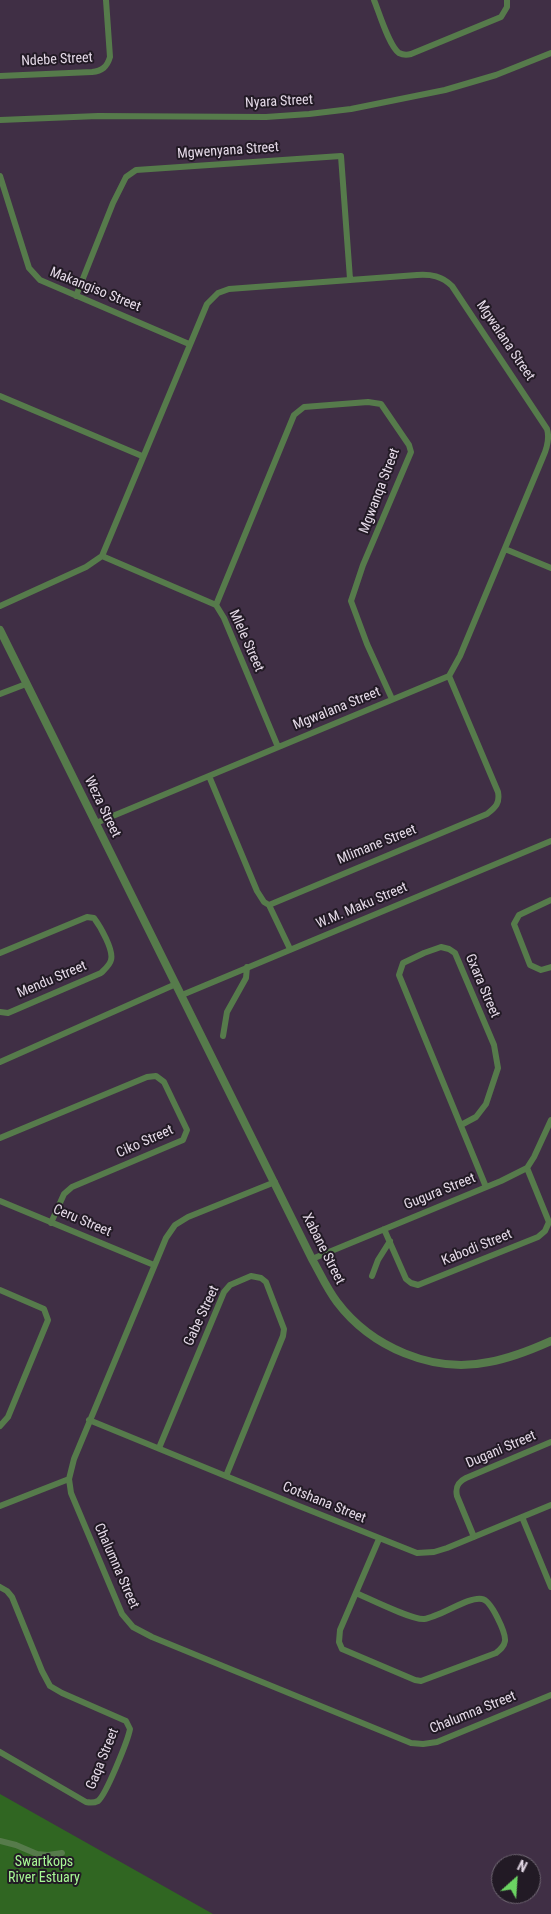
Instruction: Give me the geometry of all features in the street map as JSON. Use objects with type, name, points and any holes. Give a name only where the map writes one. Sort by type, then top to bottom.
[{"type":"street","name":"Ndebe Street","points":[[0,76],[92,72],[104,69],[110,57],[106,0]]},
{"type":"street","points":[[374,0],[393,46],[400,54],[405,55],[501,17],[508,7],[507,0]]},
{"type":"street","name":"Nyara Street","points":[[0,120],[98,116],[266,117],[317,113],[384,103],[445,90],[496,75],[551,53]]},
{"type":"street","name":"Mgwenyana Street","points":[[76,296],[113,203],[126,177],[130,173],[136,170],[341,156],[350,279]]},
{"type":"street","name":"Makangiso Street","points":[[0,176],[33,274],[49,286],[189,344]]},
{"type":"street","name":"Mgwalana Street","points":[[96,823],[449,676],[460,656],[505,549],[543,457],[550,435],[503,360],[448,282],[442,278],[427,274],[224,290],[207,304],[142,456],[102,556]]},
{"type":"street","points":[[0,396],[142,456]]},
{"type":"street","name":"Mgwanqa Street","points":[[216,604],[287,430],[298,410],[304,407],[348,403],[368,402],[381,404],[409,445],[411,452],[363,565],[351,600],[367,644],[392,699]]},
{"type":"street","points":[[505,549],[551,568]]},
{"type":"street","points":[[0,606],[86,567],[102,556]]},
{"type":"street","name":"Mlele Street","points":[[102,556],[216,604],[224,618],[278,746]]},
{"type":"street","name":"Weza Street","points":[[0,630],[182,994]]},
{"type":"street","name":"Mlimane Street","points":[[269,905],[487,814],[495,808],[499,799],[498,792],[449,676]]},
{"type":"street","points":[[0,694],[26,684]]},
{"type":"street","points":[[209,776],[257,891],[264,902],[269,905],[290,949]]},
{"type":"street","name":"W.M. Maku Street","points":[[182,994],[551,841]]},
{"type":"street","points":[[551,900],[519,915],[514,924],[530,965],[541,970],[551,966]]},
{"type":"street","name":"Mendu Street","points":[[0,953],[88,917],[94,918],[100,928],[111,950],[112,959],[101,973],[8,1012],[0,1012]]},
{"type":"street","name":"Gxara Street","points":[[461,1125],[476,1118],[486,1104],[496,1077],[497,1058],[494,1045],[455,954],[449,949],[441,947],[406,960],[400,968],[399,975],[486,1187]]},
{"type":"street","points":[[223,1036],[227,1012],[246,978],[247,967]]},
{"type":"street","points":[[0,1062],[176,984]]},
{"type":"street","name":"Xabane Street","points":[[182,994],[312,1259],[333,1295],[351,1318],[381,1342],[415,1358],[441,1363],[487,1363],[509,1358],[551,1342]]},
{"type":"street","name":"Ciko Street","points":[[0,1138],[147,1077],[156,1076],[164,1082],[186,1130],[182,1142],[72,1187],[64,1194],[51,1222]]},
{"type":"street","points":[[527,1168],[551,1120]]},
{"type":"street","name":"Gugura Street","points":[[312,1259],[486,1187],[527,1168]]},
{"type":"street","name":"Kabodi Street","points":[[384,1229],[406,1280],[418,1285],[538,1237],[545,1231],[549,1222],[527,1168]]},
{"type":"street","name":"Chalumna Street","points":[[275,1182],[188,1217],[175,1225],[166,1238],[154,1265],[74,1459],[69,1478],[71,1493],[122,1614],[133,1627],[152,1637],[405,1742],[417,1744],[437,1742],[551,1695]]},
{"type":"street","name":"Ceru Street","points":[[0,1201],[154,1265]]},
{"type":"street","points":[[372,1276],[378,1260],[390,1241]]},
{"type":"street","name":"Gabe Street","points":[[159,1448],[224,1292],[230,1285],[251,1276],[258,1276],[266,1282],[284,1333],[226,1476]]},
{"type":"street","points":[[0,1290],[44,1309],[48,1320],[8,1417],[0,1426]]},
{"type":"street","name":"Cotshana Street","points":[[90,1420],[408,1550],[426,1553],[447,1548],[551,1505]]},
{"type":"street","name":"Dugani Street","points":[[474,1537],[457,1496],[456,1491],[459,1483],[466,1478],[551,1442]]},
{"type":"street","points":[[0,1506],[69,1478]]},
{"type":"street","points":[[522,1517],[548,1570],[551,1587]]},
{"type":"street","points":[[356,1593],[420,1619],[432,1617],[474,1599],[484,1599],[490,1603],[494,1610],[505,1638],[505,1643],[501,1650],[496,1653],[426,1680],[415,1680],[346,1652],[338,1642],[340,1630],[379,1539]]},
{"type":"street","name":"Gaqa Street","points":[[0,1588],[7,1591],[12,1597],[50,1686],[62,1694],[126,1721],[130,1729],[106,1789],[99,1800],[94,1803],[86,1802],[0,1752]]},
{"type":"street","points":[[0,1841],[16,1845],[37,1854],[62,1853]]},
{"type":"green space","name":"Swartkops River Estuary","points":[[0,1794],[213,1914],[0,1914]]}]
